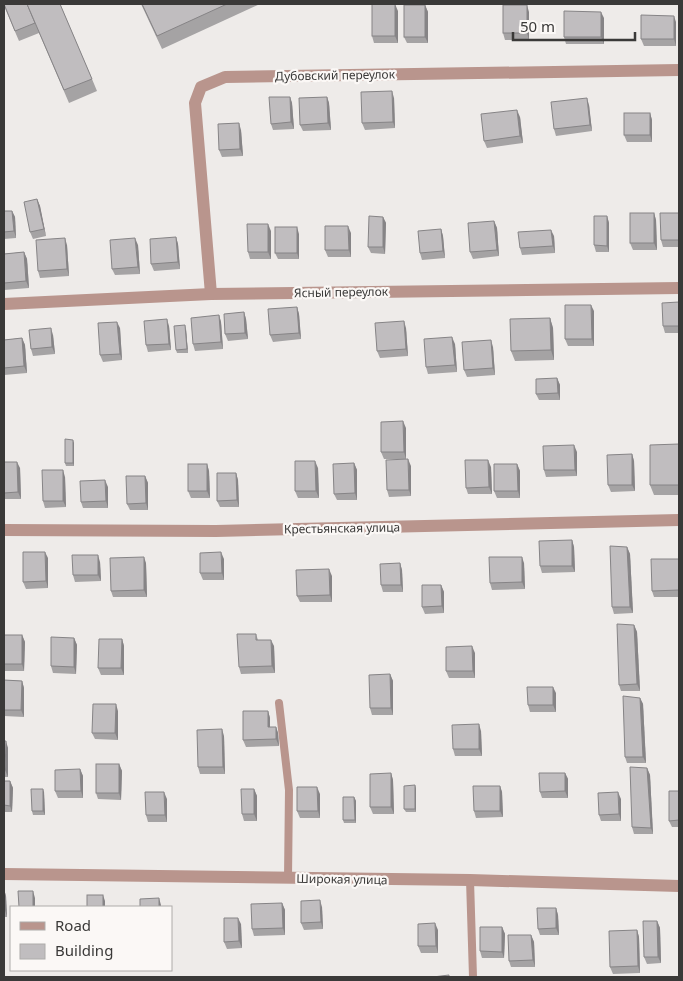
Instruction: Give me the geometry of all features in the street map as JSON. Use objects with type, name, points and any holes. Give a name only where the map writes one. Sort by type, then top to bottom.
[{"type":"street","name":"Дубовский переулок","points":[[211,294],[195,103],[201,87],[224,77],[679,70]]},
{"type":"street","name":"Ясный переулок","points":[[4,304],[211,294],[679,288]]},
{"type":"street","name":"Крестьянская улица","points":[[4,530],[216,531],[679,520]]},
{"type":"street","name":"Широкая улица","points":[[4,874],[470,880],[679,886]]},
{"type":"lane","points":[[279,703],[289,790],[288,878]]},
{"type":"lane","points":[[470,880],[473,977]]},
{"type":"building","points":[[4,4],[27,4],[35,23],[15,31]]},
{"type":"building","points":[[27,4],[60,4],[92,79],[64,90]]},
{"type":"building","points":[[142,4],[227,4],[157,36]]},
{"type":"building","points":[[372,4],[395,4],[395,36],[372,36]]},
{"type":"building","points":[[404,5],[425,5],[425,37],[404,37]]},
{"type":"building","points":[[503,5],[527,5],[527,33],[503,33]]},
{"type":"building","points":[[564,11],[601,12],[601,37],[564,37]]},
{"type":"building","points":[[641,15],[674,16],[674,39],[641,39]]},
{"type":"building","points":[[392,91],[393,122],[362,123],[361,92]]},
{"type":"building","points":[[269,97],[290,97],[291,122],[271,124]]},
{"type":"building","points":[[327,97],[328,123],[300,125],[299,98]]},
{"type":"building","points":[[587,98],[590,125],[554,129],[551,102]]},
{"type":"building","points":[[517,110],[520,136],[484,141],[481,114]]},
{"type":"building","points":[[624,113],[650,113],[650,135],[624,135]]},
{"type":"building","points":[[239,123],[240,149],[219,150],[218,124]]},
{"type":"building","points":[[37,199],[44,229],[30,232],[24,202]]},
{"type":"building","points":[[4,211],[12,211],[14,231],[4,232]]},
{"type":"building","points":[[630,213],[654,213],[654,243],[630,243]]},
{"type":"building","points":[[660,213],[679,213],[679,240],[661,240]]},
{"type":"building","points":[[369,216],[383,217],[383,247],[368,247]]},
{"type":"building","points":[[594,216],[607,216],[607,246],[594,245]]},
{"type":"building","points":[[494,221],[497,250],[470,252],[468,223]]},
{"type":"building","points":[[247,224],[268,224],[268,252],[248,252]]},
{"type":"building","points":[[325,226],[348,226],[349,250],[325,250]]},
{"type":"building","points":[[275,227],[297,227],[297,253],[275,253]]},
{"type":"building","points":[[441,229],[443,251],[420,253],[418,231]]},
{"type":"building","points":[[551,230],[553,246],[520,248],[518,232]]},
{"type":"building","points":[[176,237],[178,262],[151,264],[150,239]]},
{"type":"building","points":[[65,238],[67,269],[38,271],[36,240]]},
{"type":"building","points":[[135,238],[138,267],[112,269],[110,240]]},
{"type":"building","points":[[24,252],[26,281],[4,283],[4,254]]},
{"type":"building","points":[[679,302],[679,326],[663,326],[662,303]]},
{"type":"building","points":[[565,305],[591,305],[592,339],[565,339]]},
{"type":"building","points":[[297,307],[299,333],[270,335],[268,309]]},
{"type":"building","points":[[244,312],[245,333],[225,334],[224,314]]},
{"type":"building","points":[[219,315],[221,342],[193,344],[191,318]]},
{"type":"building","points":[[550,318],[551,350],[511,351],[510,319]]},
{"type":"building","points":[[167,319],[169,344],[146,345],[144,321]]},
{"type":"building","points":[[404,321],[406,349],[377,351],[375,323]]},
{"type":"building","points":[[117,322],[120,354],[100,355],[98,323]]},
{"type":"building","points":[[185,325],[187,349],[176,350],[174,326]]},
{"type":"building","points":[[51,328],[52,347],[31,349],[29,330]]},
{"type":"building","points":[[452,337],[455,365],[426,367],[424,339]]},
{"type":"building","points":[[22,338],[24,366],[4,368],[4,340]]},
{"type":"building","points":[[491,340],[493,368],[464,370],[462,342]]},
{"type":"building","points":[[557,378],[558,393],[536,394],[536,379]]},
{"type":"building","points":[[403,421],[404,452],[381,452],[381,422]]},
{"type":"building","points":[[65,439],[73,440],[73,463],[65,463]]},
{"type":"building","points":[[679,444],[679,485],[650,485],[650,445]]},
{"type":"building","points":[[574,445],[575,470],[544,470],[543,446]]},
{"type":"building","points":[[632,454],[632,485],[608,485],[607,455]]},
{"type":"building","points":[[408,459],[409,490],[387,490],[386,460]]},
{"type":"building","points":[[465,460],[488,460],[489,487],[466,488]]},
{"type":"building","points":[[295,461],[315,461],[316,491],[295,491]]},
{"type":"building","points":[[4,462],[17,462],[18,492],[4,493]]},
{"type":"building","points":[[354,463],[355,493],[334,494],[333,464]]},
{"type":"building","points":[[188,464],[207,464],[207,491],[188,491]]},
{"type":"building","points":[[494,464],[517,464],[518,491],[494,491]]},
{"type":"building","points":[[42,470],[63,470],[63,501],[43,501]]},
{"type":"building","points":[[217,473],[236,473],[237,500],[217,501]]},
{"type":"building","points":[[126,476],[145,476],[146,503],[127,504]]},
{"type":"building","points":[[105,480],[106,501],[81,502],[80,481]]},
{"type":"building","points":[[572,540],[572,566],[540,566],[539,541]]},
{"type":"building","points":[[610,546],[627,547],[630,607],[612,607]]},
{"type":"building","points":[[23,552],[45,552],[46,581],[23,582]]},
{"type":"building","points":[[221,552],[222,573],[200,573],[200,553]]},
{"type":"building","points":[[72,555],[98,555],[98,575],[73,575]]},
{"type":"building","points":[[144,557],[144,590],[111,591],[110,558]]},
{"type":"building","points":[[489,557],[522,557],[522,582],[490,583]]},
{"type":"building","points":[[651,559],[679,559],[679,590],[652,591]]},
{"type":"building","points":[[400,563],[401,585],[381,585],[380,564]]},
{"type":"building","points":[[329,569],[330,595],[297,596],[296,570]]},
{"type":"building","points":[[422,585],[441,585],[442,606],[422,607]]},
{"type":"building","points":[[617,624],[634,625],[637,684],[619,685]]},
{"type":"building","points":[[237,634],[256,634],[256,640],[271,640],[272,666],[239,667]]},
{"type":"building","points":[[4,635],[22,635],[22,664],[4,664]]},
{"type":"building","points":[[51,637],[74,638],[74,667],[51,666]]},
{"type":"building","points":[[99,639],[122,639],[121,668],[98,668]]},
{"type":"building","points":[[472,646],[473,671],[446,671],[446,647]]},
{"type":"building","points":[[390,674],[391,708],[370,708],[369,675]]},
{"type":"building","points":[[4,680],[22,681],[21,710],[4,710]]},
{"type":"building","points":[[527,687],[553,687],[553,705],[528,705]]},
{"type":"building","points":[[623,696],[640,698],[643,757],[625,757]]},
{"type":"building","points":[[93,704],[116,704],[115,733],[92,733]]},
{"type":"building","points":[[243,711],[268,711],[268,727],[276,727],[276,739],[243,740]]},
{"type":"building","points":[[479,724],[479,749],[453,749],[452,725]]},
{"type":"building","points":[[222,729],[223,767],[198,767],[197,730]]},
{"type":"building","points":[[4,741],[6,741],[5,770],[4,770]]},
{"type":"building","points":[[96,764],[119,764],[119,793],[96,793]]},
{"type":"building","points":[[630,767],[647,768],[651,828],[632,827]]},
{"type":"building","points":[[80,769],[81,791],[55,791],[55,770]]},
{"type":"building","points":[[391,773],[391,807],[370,807],[370,774]]},
{"type":"building","points":[[539,773],[565,773],[565,791],[540,792]]},
{"type":"building","points":[[4,781],[10,781],[10,806],[4,805]]},
{"type":"building","points":[[415,785],[415,809],[404,809],[404,786]]},
{"type":"building","points":[[473,786],[500,786],[500,811],[474,811]]},
{"type":"building","points":[[297,787],[317,787],[318,811],[297,811]]},
{"type":"building","points":[[31,789],[43,789],[43,811],[32,811]]},
{"type":"building","points":[[241,789],[254,789],[254,814],[242,814]]},
{"type":"building","points":[[669,791],[679,791],[679,820],[669,821]]},
{"type":"building","points":[[145,792],[164,792],[165,815],[146,815]]},
{"type":"building","points":[[618,792],[619,814],[599,815],[598,793]]},
{"type":"building","points":[[343,797],[354,797],[355,820],[343,820]]},
{"type":"building","points":[[18,891],[33,891],[33,906],[19,906]]},
{"type":"building","points":[[87,895],[103,895],[103,906],[87,906]]},
{"type":"building","points":[[159,898],[159,906],[140,906],[140,899]]},
{"type":"building","points":[[320,900],[321,922],[301,923],[301,901]]},
{"type":"building","points":[[282,903],[283,928],[252,929],[251,904]]},
{"type":"building","points":[[537,908],[556,908],[556,928],[538,929]]},
{"type":"building","points":[[224,918],[238,918],[239,941],[224,942]]},
{"type":"building","points":[[643,921],[657,921],[658,957],[644,957]]},
{"type":"building","points":[[435,923],[436,946],[418,946],[418,924]]},
{"type":"building","points":[[480,927],[502,927],[502,952],[480,951]]},
{"type":"building","points":[[637,930],[638,966],[610,967],[609,931]]},
{"type":"building","points":[[508,935],[531,935],[533,960],[509,961]]},
{"type":"building","points":[[449,975],[449,977],[433,977]]}]
